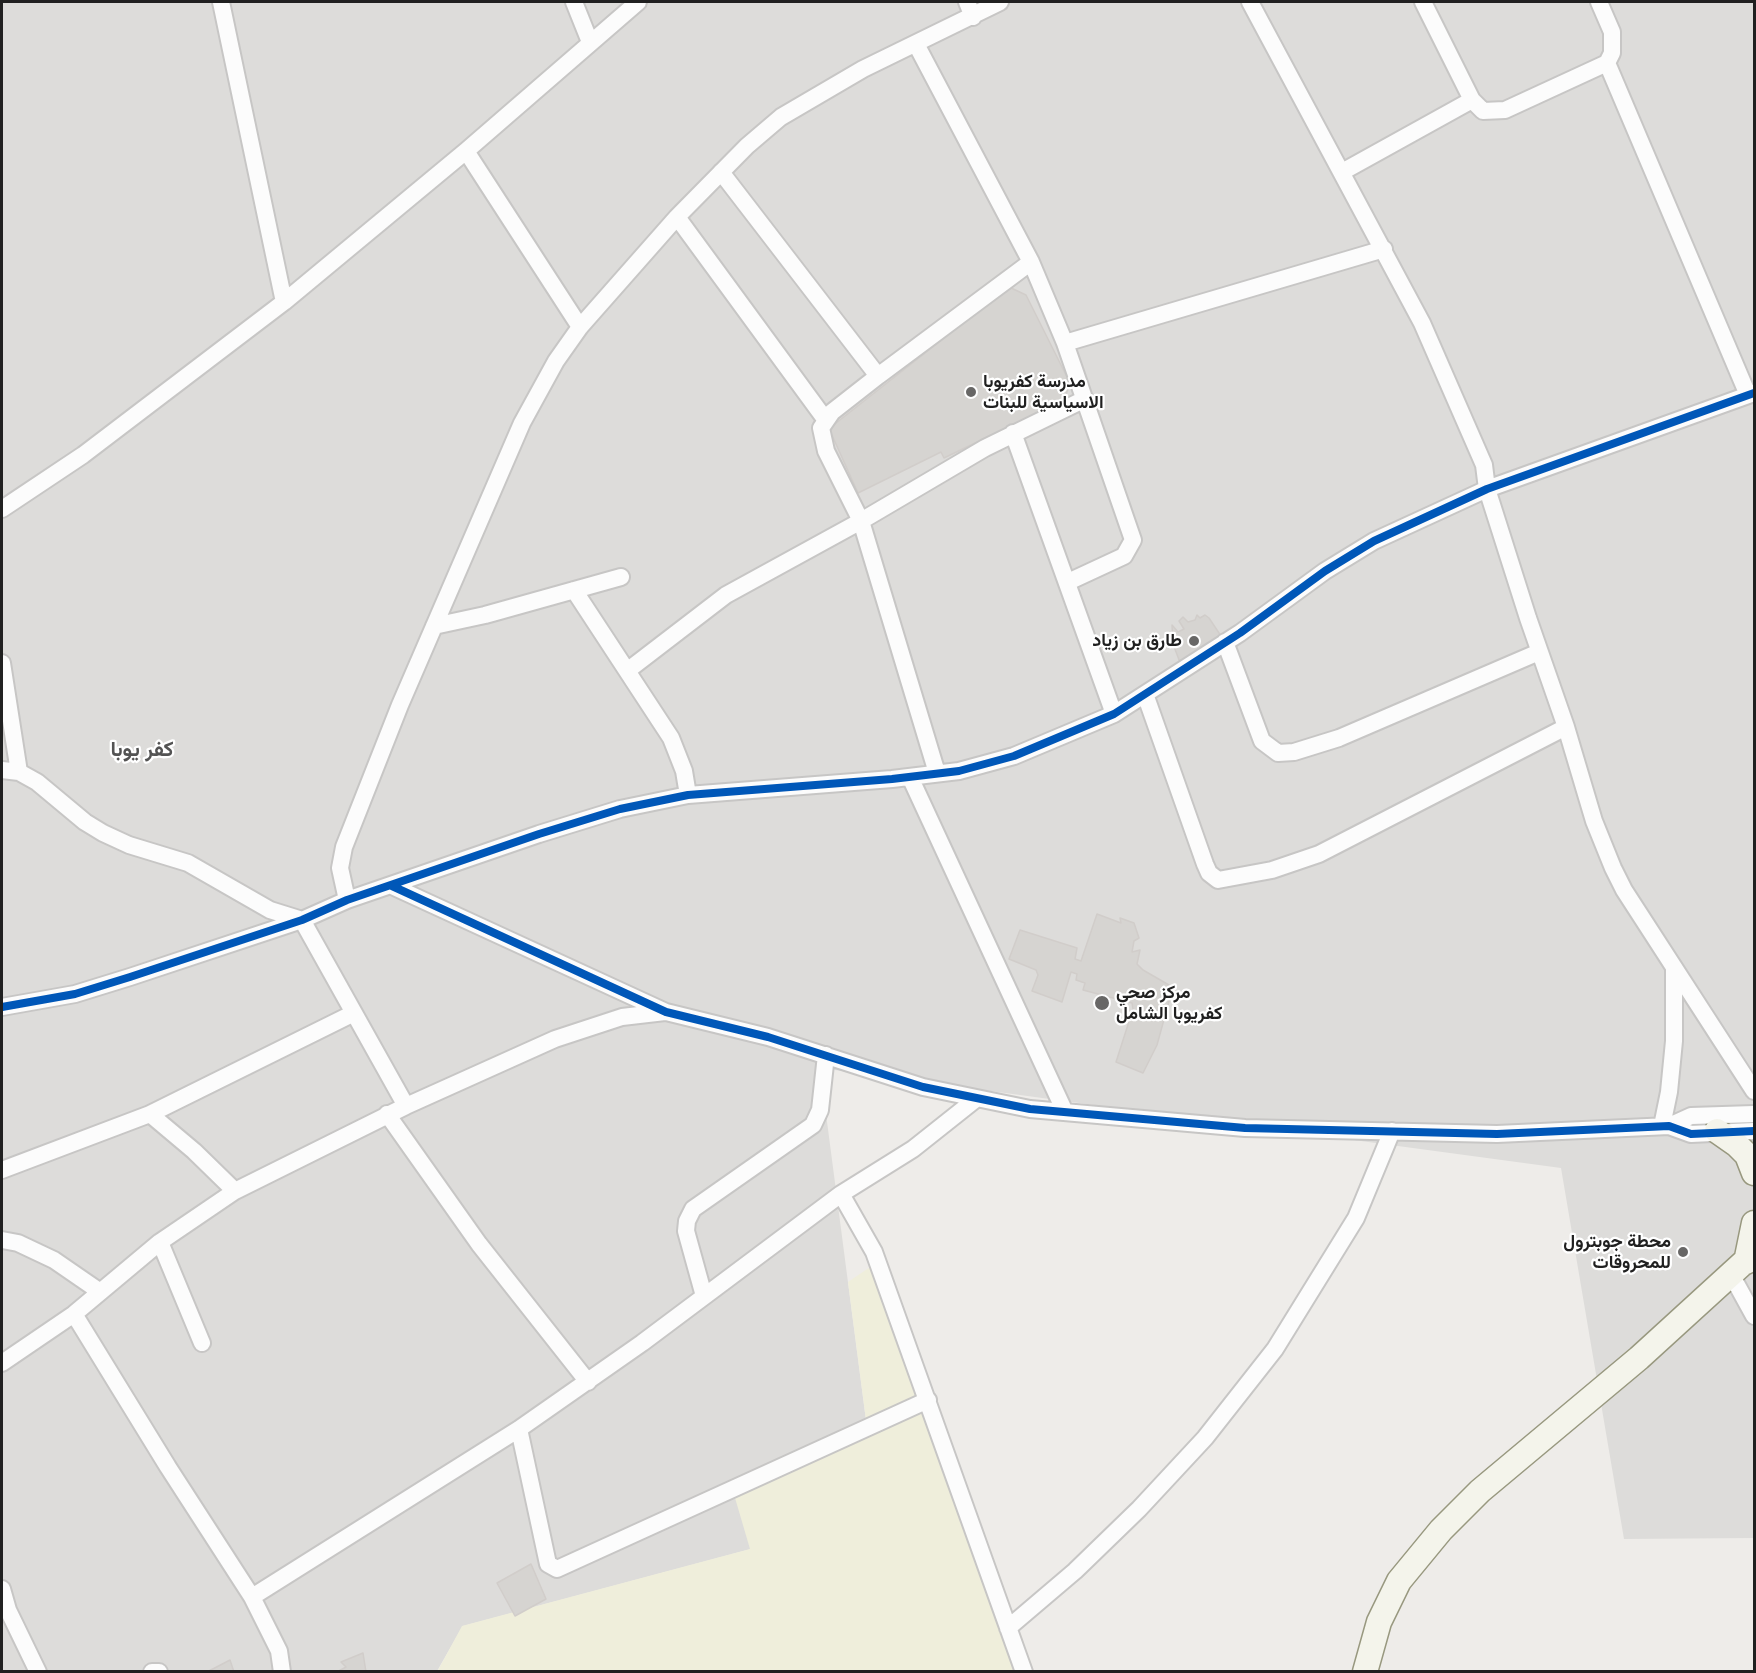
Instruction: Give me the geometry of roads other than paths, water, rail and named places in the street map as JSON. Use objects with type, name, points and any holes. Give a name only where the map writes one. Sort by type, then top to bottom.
[{"type":"main road","points":[[1717,1131],[1747,1155],[1755,1173]]},
{"type":"main road","points":[[1365,1671],[1379,1623],[1399,1581],[1440,1530],[1480,1491],[1640,1358],[1744,1264],[1755,1223]]},
{"type":"street","points":[[221,2],[285,302]]},
{"type":"street","points":[[574,2],[590,42]]},
{"type":"street","points":[[2,509],[83,455],[285,302],[466,151],[639,2]]},
{"type":"street","points":[[348,900],[340,868],[344,847],[434,626],[522,423],[556,362],[580,327],[677,216],[781,117],[818,93],[916,44],[970,9],[1000,2]]},
{"type":"street","points":[[1250,2],[1384,249],[1440,361],[1484,465],[1487,489],[1606,853],[1624,890],[1755,1091]]},
{"type":"street","points":[[1423,2],[1472,100],[1483,111],[1505,110],[1607,63],[1612,53],[1612,32],[1599,2]]},
{"type":"street","points":[[916,44],[1031,262],[1065,343],[1133,540],[1124,556],[1068,582]]},
{"type":"street","points":[[2,1007],[75,994],[302,920],[348,900],[582,820],[688,795],[910,777],[959,771],[1014,756],[1114,714],[1225,642],[1349,555],[1487,489],[1751,394],[1607,63]]},
{"type":"street","points":[[1342,172],[1472,100]]},
{"type":"street","points":[[466,151],[580,327]]},
{"type":"street","points":[[721,172],[878,376]]},
{"type":"street","points":[[677,216],[825,419]]},
{"type":"street","points":[[1065,343],[1384,249]]},
{"type":"street","points":[[937,773],[861,521],[822,441],[821,428],[825,419],[878,376],[1031,262]]},
{"type":"street","points":[[627,671],[726,594],[861,521],[1013,433],[1085,399]]},
{"type":"street","points":[[1013,433],[1114,714]]},
{"type":"street","points":[[434,626],[621,577]]},
{"type":"street","points":[[574,590],[671,738],[684,771],[688,795]]},
{"type":"street","points":[[1225,642],[1262,741],[1278,753],[1294,752],[1339,738],[1539,652]]},
{"type":"street","points":[[2,663],[19,772]]},
{"type":"street","points":[[1145,694],[1205,864],[1209,873],[1218,880],[1272,870],[1320,854],[1566,727]]},
{"type":"street","points":[[2,770],[19,772],[37,782],[85,822],[103,833],[129,845],[188,863],[270,910],[302,920],[406,1106]]},
{"type":"street","points":[[910,777],[1065,1112]]},
{"type":"street","points":[[392,886],[666,1012],[726,1025],[923,1087],[1030,1109],[1245,1128],[1497,1134],[1665,1126],[1691,1116],[1755,1114]]},
{"type":"street","points":[[1665,1126],[1674,1041],[1674,967]]},
{"type":"street","points":[[2,1363],[74,1314],[160,1242],[235,1191],[387,1114],[587,1027],[622,1017],[666,1012]]},
{"type":"street","points":[[2,1170],[150,1114],[354,1013]]},
{"type":"street","points":[[704,1296],[686,1231],[687,1221],[693,1209],[813,1125],[820,1110],[826,1055]]},
{"type":"street","points":[[252,1597],[519,1429],[588,1382],[841,1194],[913,1149],[976,1099]]},
{"type":"street","points":[[150,1114],[194,1151],[235,1191]]},
{"type":"street","points":[[387,1114],[478,1244],[588,1382]]},
{"type":"street","points":[[1665,1126],[1691,1134],[1755,1131]]},
{"type":"street","points":[[1008,1628],[1075,1571],[1139,1509],[1205,1438],[1275,1349],[1356,1218],[1392,1131]]},
{"type":"street","points":[[841,1194],[874,1252],[1024,1671]]},
{"type":"street","points":[[2,1240],[18,1243],[54,1260],[99,1291]]},
{"type":"street","points":[[160,1242],[202,1343]]},
{"type":"street","points":[[1744,1264],[1755,1316]]},
{"type":"street","points":[[74,1314],[168,1467],[252,1597],[279,1651],[282,1671]]},
{"type":"street","points":[[519,1429],[548,1564],[557,1569],[928,1400]]},
{"type":"street","points":[[2,1589],[8,1610],[38,1671]]},
{"type":"street","points":[[152,1671],[159,1671]]},
{"type":"place","name":"مدرسة كفريوبا الاسياسية للبنات","points":[[971,392]]},
{"type":"place","name":"طارق بن زياد","points":[[1194,641]]},
{"type":"place","name":"مركز صحي كفريوبا الشامل","points":[[1102,1003]]},
{"type":"place","name":"محطة جوبترول للمحروقات","points":[[1683,1252]]},
{"type":"district","name":"كفر يوبا","points":[[142,750]]}]
